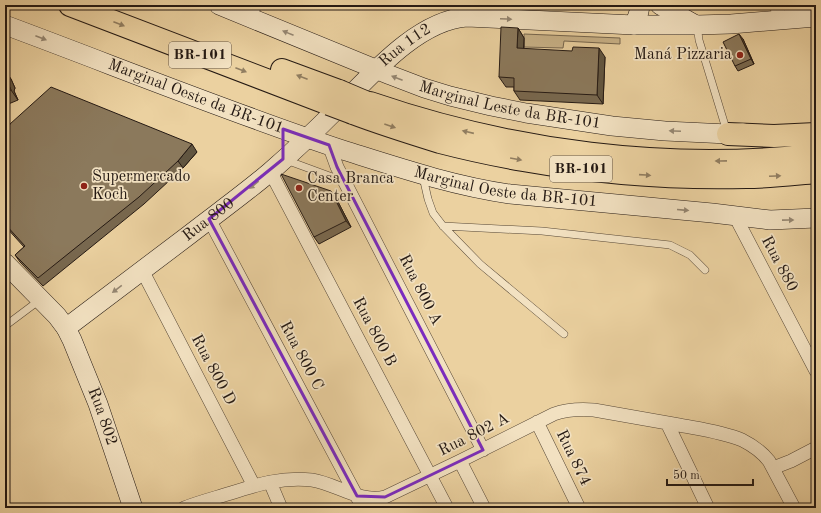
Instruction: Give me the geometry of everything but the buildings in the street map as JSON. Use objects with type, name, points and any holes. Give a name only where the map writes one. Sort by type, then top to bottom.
[{"type":"highway","name":"BR-101","points":[[70,5],[343,105],[428,122],[493,138],[566,151],[643,159],[723,161],[776,159],[816,155]]},
{"type":"highway","name":"BR-101","points":[[112,5],[400,130],[449,144],[507,157],[583,170],[649,176],[748,177],[780,176],[816,172]]},
{"type":"highway","points":[[728,134],[774,136],[816,134]]},
{"type":"main road","name":"Marginal Leste da BR-101","points":[[219,5],[251,10],[376,69],[424,88],[490,106],[526,113],[665,131],[728,134],[788,130],[816,126]]},
{"type":"main road","points":[[634,25],[638,18],[640,5]]},
{"type":"main road","points":[[660,5],[697,25]]},
{"type":"main road","name":"Rua 112","points":[[343,105],[376,69],[396,51],[438,24],[452,19],[464,11],[634,25],[731,24],[778,13],[816,17]]},
{"type":"main road","name":"Marginal Oeste da BR-101","points":[[5,24],[151,81],[307,138],[456,184],[510,194],[770,220],[816,218]]},
{"type":"main road","points":[[277,165],[285,144],[283,129],[314,123],[343,105]]},
{"type":"main road","points":[[329,145],[327,128],[343,105]]},
{"type":"main road","name":"Rua 800","points":[[66,328],[277,165],[343,105]]},
{"type":"main road","name":"Rua 802","points":[[5,263],[57,316],[66,328],[98,404],[133,508]]},
{"type":"street","name":"Rua 800 A","points":[[329,145],[337,167],[483,450]]},
{"type":"street","name":"Rua 800 B","points":[[277,165],[446,508]]},
{"type":"street","name":"Rua 880","points":[[735,216],[816,371]]},
{"type":"street","name":"Rua 800 C","points":[[209,219],[363,508]]},
{"type":"street","name":"Rua 800 D","points":[[142,270],[254,486]]},
{"type":"street","name":"Rua 802 A","points":[[190,507],[254,486],[285,479],[313,481],[326,484],[357,496],[378,498],[385,497],[460,462],[554,414],[575,409],[594,410],[705,429],[743,441],[760,451],[765,456],[794,508]]},
{"type":"street","name":"Rua 874","points":[[537,422],[579,508]]},
{"type":"street","points":[[667,423],[708,508]]},
{"type":"street","points":[[773,468],[791,461],[816,448]]},
{"type":"street","points":[[460,462],[484,508]]},
{"type":"street","points":[[270,482],[281,508]]},
{"type":"lane","points":[[697,25],[699,40],[728,134]]},
{"type":"lane","points":[[277,165],[345,182]]},
{"type":"lane","points":[[423,175],[430,206],[433,213],[443,226],[480,264],[564,334]]},
{"type":"lane","points":[[443,226],[542,231],[670,245],[690,255],[705,270]]},
{"type":"lane","points":[[5,326],[41,299]]},
{"type":"highlighted area","points":[[283,129],[329,145],[337,167],[483,450],[385,497],[357,496],[209,219],[283,159]]},
{"type":"shaded area","points":[[524,34],[620,38],[620,44],[564,41],[563,48],[524,47]]},
{"type":"place","name":"Maná Pizzaria","points":[[740,55]]},
{"type":"place","name":"Supermercado Koch","points":[[84,186]]},
{"type":"place","name":"Casa Branca Center","points":[[299,188]]}]
